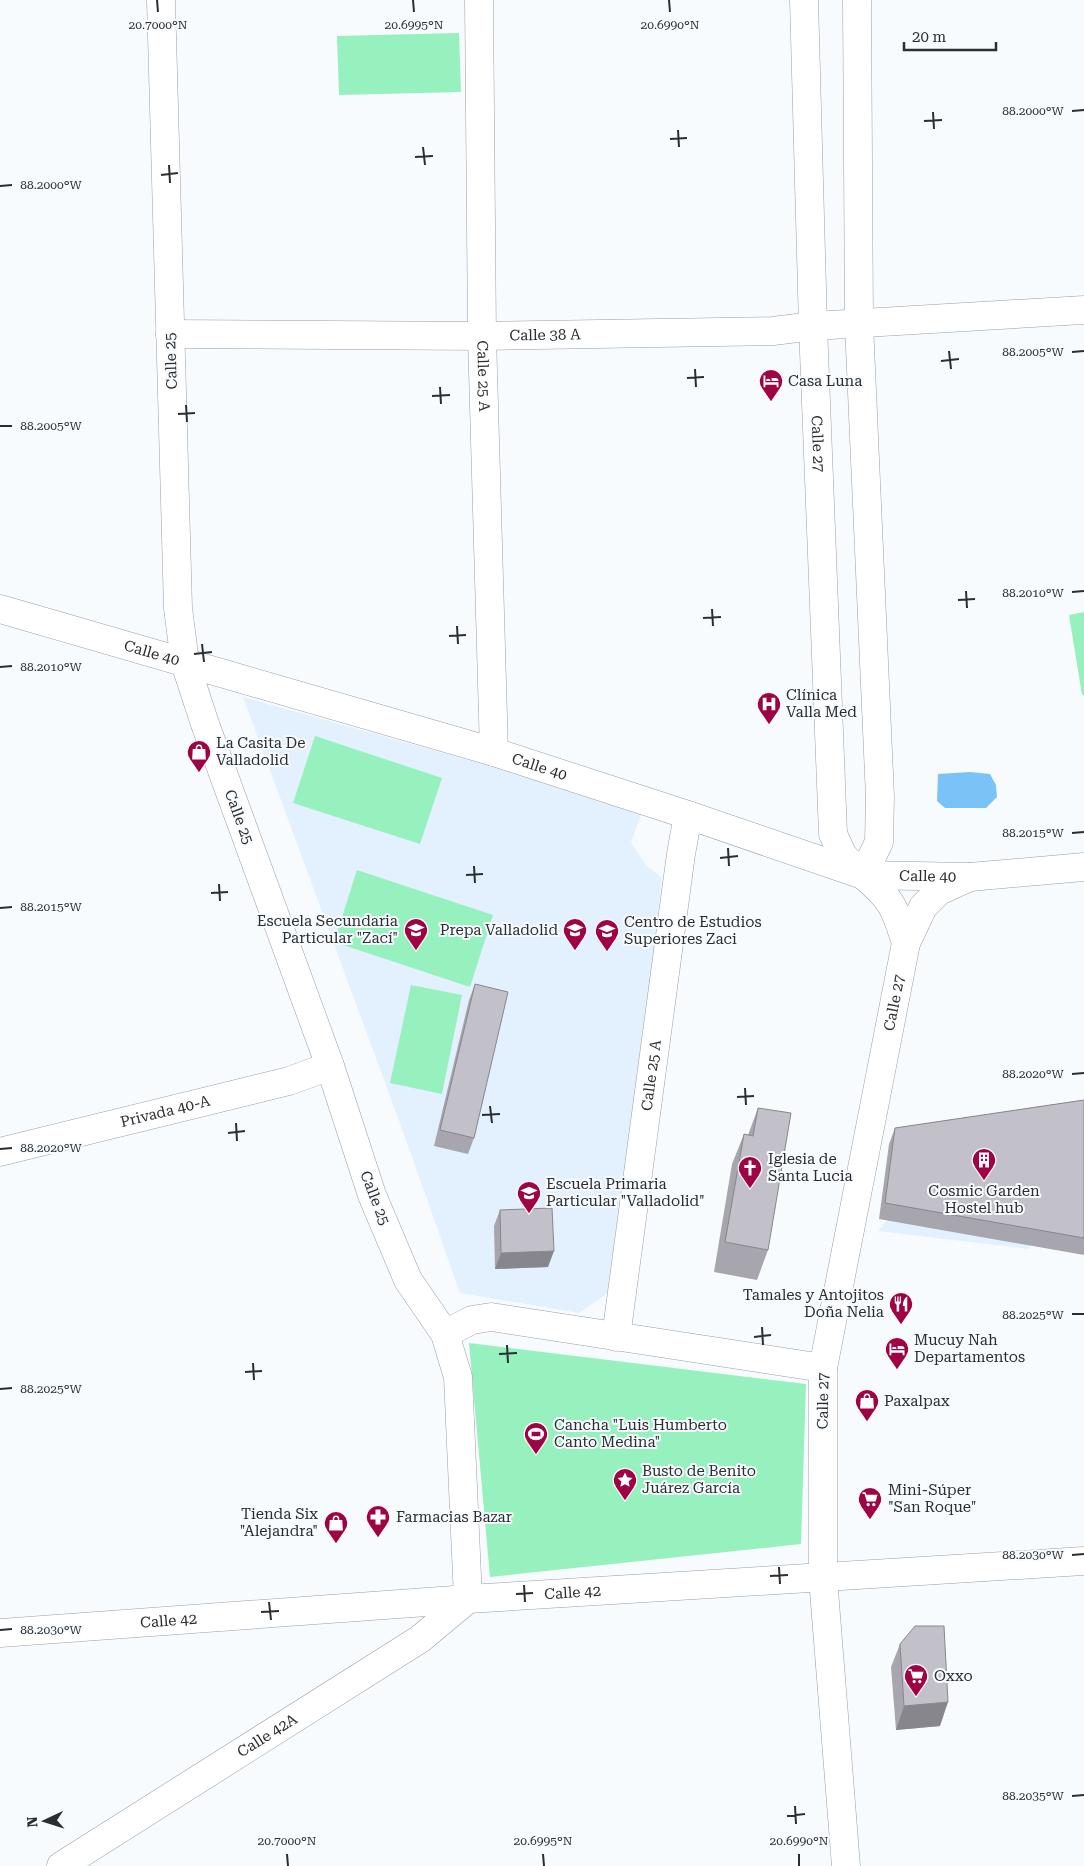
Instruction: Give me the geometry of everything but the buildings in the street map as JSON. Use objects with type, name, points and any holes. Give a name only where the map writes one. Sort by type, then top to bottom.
[{"type":"street","name":"Calle 25","points":[[161,0],[178,608],[185,663],[205,724],[330,1066],[372,1195],[408,1280],[445,1334],[458,1376],[468,1599]]},
{"type":"street","name":"Calle 25 A","points":[[480,0],[482,336],[494,752]]},
{"type":"street","name":"Calle 27","points":[[804,0],[813,326],[833,834],[843,856],[882,890],[896,911],[906,943]]},
{"type":"street","points":[[857,0],[859,324],[880,797],[879,842],[863,875]]},
{"type":"street","name":"Calle 38 A","points":[[170,334],[482,336],[773,331],[813,326],[1084,310]]},
{"type":"street","name":"Calle 40","points":[[0,609],[494,752],[688,814],[863,875],[970,877],[1084,867]]},
{"type":"street","name":"Calle 25 A","points":[[616,1337],[678,874],[688,814]]},
{"type":"street","name":"Calle 27","points":[[846,1866],[823,1578],[823,1368],[906,943],[923,907],[939,891],[970,877]]},
{"type":"street","name":"Privada 40-A","points":[[0,1152],[289,1081],[330,1066]]},
{"type":"street","points":[[445,1334],[472,1320],[491,1317],[823,1368]]},
{"type":"street","name":"Calle 42","points":[[0,1633],[468,1599],[1084,1561]]},
{"type":"street","name":"Calle 42A","points":[[61,1866],[420,1639],[468,1599]]},
{"type":"shaded area","points":[[243,697],[643,809],[631,843],[647,866],[662,878],[632,1144],[621,1268],[605,1295],[579,1313],[460,1293],[405,1137]]},
{"type":"shaded area","points":[[903,1200],[1053,1220],[1028,1249],[878,1231]]},
{"type":"green space","points":[[459,33],[461,92],[339,95],[337,36]]},
{"type":"green space","points":[[1084,612],[1084,695],[1082,695],[1069,615]]},
{"type":"green space","points":[[315,736],[442,778],[420,844],[293,803]]},
{"type":"green space","points":[[357,870],[493,915],[470,987],[334,942]]},
{"type":"green space","points":[[411,985],[462,995],[442,1094],[390,1083]]},
{"type":"green space","points":[[469,1343],[806,1384],[801,1544],[490,1577]]},
{"type":"water","points":[[970,772],[990,774],[996,785],[997,797],[986,808],[945,808],[937,801],[938,774]]},
{"type":"place","name":"Casa Luna","points":[[771,402]]},
{"type":"place","name":"Clínica Valla Med","points":[[769,725]]},
{"type":"place","name":"La Casita De Valladolid","points":[[199,773]]},
{"type":"place","name":"Escuela Secundaria Particular \"Zací\"","points":[[416,951]]},
{"type":"place","name":"Prepa Valladolid","points":[[575,951]]},
{"type":"place","name":"Centro de Estudios Superiores Zaci","points":[[607,952]]},
{"type":"place","name":"Cosmic Garden Hostel hub","points":[[984,1181]]},
{"type":"place","name":"Iglesia de Santa Lucia","points":[[750,1189]]},
{"type":"place","name":"Escuela Primaria Particular \"Valladolid\"","points":[[529,1214]]},
{"type":"place","name":"Tamales y Antojitos Doña Nelia","points":[[901,1325]]},
{"type":"place","name":"Mucuy Nah Departamentos","points":[[897,1370]]},
{"type":"place","name":"Paxalpax","points":[[867,1422]]},
{"type":"place","name":"Cancha \"Luis Humberto Canto Medina\"","points":[[536,1455]]},
{"type":"place","name":"Busto de Benito Juárez García","points":[[625,1501]]},
{"type":"place","name":"Mini-Súper \"San Roque\"","points":[[870,1520]]},
{"type":"place","name":"Farmacias Bazar","points":[[378,1538]]},
{"type":"place","name":"Tienda Six \"Alejandra\"","points":[[336,1544]]},
{"type":"place","name":"Oxxo","points":[[916,1697]]}]
